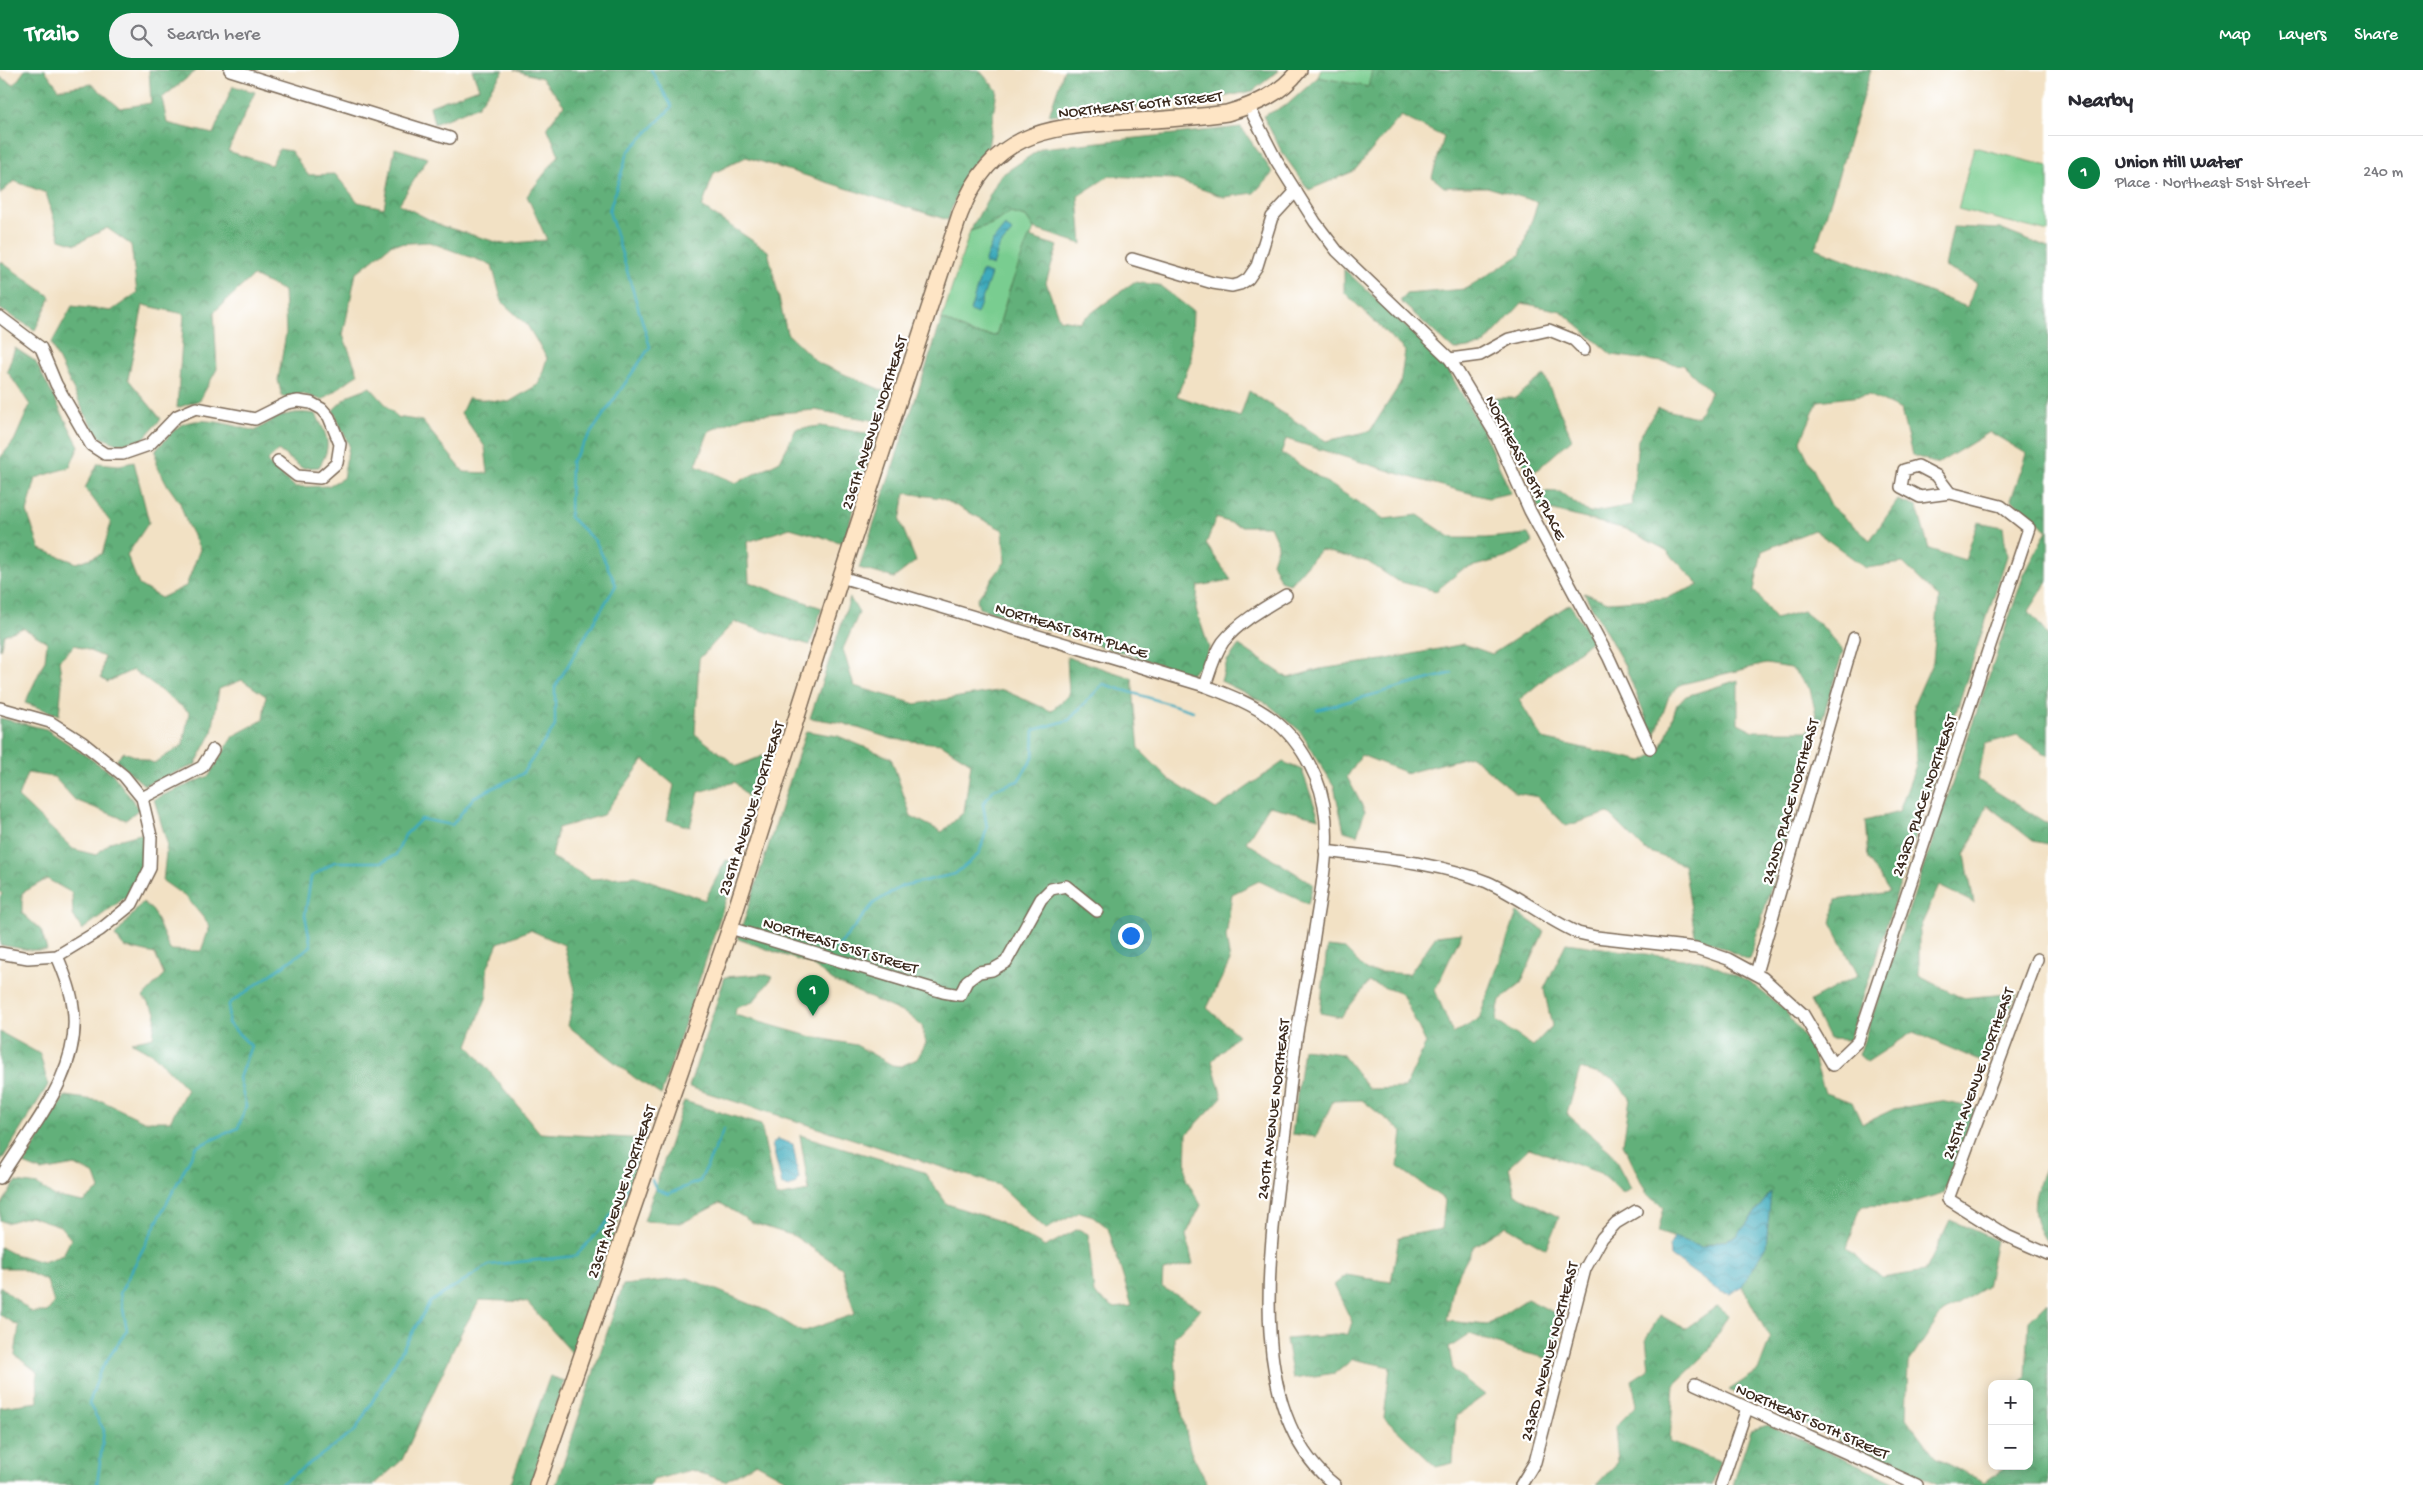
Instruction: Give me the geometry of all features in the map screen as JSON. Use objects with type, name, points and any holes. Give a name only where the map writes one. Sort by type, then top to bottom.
[{"type":"street","points":[[230,70],[265,75],[450,138]]},
{"type":"street","name":"NORTHEAST 60TH STREET","points":[[1006,149],[1024,138],[1061,128],[1192,118],[1227,113],[1249,107],[1280,90],[1298,70]]},
{"type":"street","name":"NORTHEAST 58TH PLACE","points":[[1249,107],[1265,141],[1315,222],[1337,250],[1450,359],[1496,435],[1530,511],[1610,658],[1650,748]]},
{"type":"street","name":"236TH AVENUE NORTHEAST","points":[[536,1485],[730,928],[841,578],[960,214],[973,185],[986,167],[1006,149]]},
{"type":"street","points":[[1132,259],[1213,284],[1232,286],[1240,284],[1248,279],[1257,266],[1272,217],[1296,191]]},
{"type":"street","points":[[0,317],[41,348],[56,384],[91,445],[105,454],[123,454],[149,446],[177,416],[196,408],[255,419],[287,403],[298,401],[322,409],[329,417],[340,444],[337,463],[320,478],[297,476],[278,461]]},
{"type":"street","points":[[1450,359],[1480,355],[1509,339],[1549,330],[1574,340],[1584,350]]},
{"type":"street","name":"243RD PLACE NORTHEAST","points":[[1756,973],[1803,1014],[1834,1065],[1858,1041],[2029,528],[2000,506],[1950,493]]},
{"type":"street","name":"NORTHEAST 54TH PLACE","points":[[841,578],[1205,686],[1237,698],[1262,711],[1287,730]]},
{"type":"street","points":[[1205,686],[1213,662],[1224,642],[1253,616],[1286,595]]},
{"type":"street","name":"242ND PLACE NORTHEAST","points":[[1756,973],[1854,638]]},
{"type":"street","points":[[0,708],[50,722],[83,742],[124,776],[142,798],[151,836],[150,868],[132,904],[85,941],[57,956],[28,958],[0,953]]},
{"type":"street","name":"240TH AVENUE NORTHEAST","points":[[1287,730],[1302,751],[1317,780],[1324,804],[1326,828],[1325,851],[1310,965],[1295,1048],[1271,1242],[1268,1288],[1274,1364],[1285,1408],[1299,1442],[1312,1463],[1335,1485]]},
{"type":"street","points":[[142,798],[202,767],[213,750]]},
{"type":"street","points":[[1325,851],[1456,872],[1488,883],[1561,926],[1578,933],[1596,937],[1708,950],[1756,973]]},
{"type":"street","name":"NORTHEAST 51ST STREET","points":[[730,928],[944,992],[960,995],[967,981],[979,972],[992,970],[1006,962],[1030,917],[1041,899],[1050,889],[1066,886],[1097,911]]},
{"type":"street","points":[[0,1178],[56,1087],[68,1062],[74,1034],[73,1007],[57,956]]},
{"type":"street","name":"245TH AVENUE NORTHEAST","points":[[2037,959],[1948,1199],[2007,1236],[2048,1254]]},
{"type":"street","name":"243RD AVENUE NORTHEAST","points":[[1521,1485],[1537,1453],[1585,1269],[1602,1238],[1616,1223],[1636,1211]]},
{"type":"street","name":"NORTHEAST 50TH STREET","points":[[1695,1384],[1917,1485]]},
{"type":"street","points":[[1721,1485],[1747,1408]]},
{"type":"green space","points":[[25,70],[45,70],[59,89],[92,84],[120,108],[151,103],[149,70],[196,71],[162,98],[167,123],[213,134],[233,86],[255,92],[228,151],[271,165],[279,149],[291,151],[308,175],[335,174],[358,202],[384,208],[395,148],[428,158],[399,204],[442,226],[503,244],[547,240],[527,196],[559,155],[547,127],[564,105],[542,78],[514,70],[979,70],[997,90],[988,148],[963,181],[948,220],[746,157],[714,173],[702,207],[768,251],[787,333],[818,363],[891,394],[882,422],[815,410],[745,416],[709,431],[696,465],[736,483],[780,461],[796,429],[821,426],[878,435],[843,543],[790,528],[747,542],[749,582],[822,608],[810,645],[734,622],[699,659],[695,734],[737,766],[775,751],[756,807],[735,782],[699,792],[690,827],[667,820],[674,785],[644,760],[603,815],[558,828],[552,857],[591,879],[636,876],[705,900],[726,860],[738,863],[661,1095],[635,1078],[568,1026],[575,989],[564,945],[530,930],[498,943],[487,969],[487,996],[468,1045],[540,1133],[646,1139],[574,1355],[527,1302],[480,1300],[462,1331],[402,1460],[374,1485],[0,1485],[0,1407],[38,1402],[37,1372],[15,1355],[19,1326],[0,1315],[0,1286],[31,1312],[47,1312],[54,1303],[47,1281],[19,1268],[0,1268],[0,1247],[11,1253],[43,1262],[63,1255],[71,1239],[60,1226],[30,1216],[6,1223],[0,1220],[0,1207],[16,1182],[38,1185],[53,1196],[83,1202],[100,1189],[95,1175],[75,1165],[41,1171],[24,1164],[65,1096],[102,1101],[144,1121],[170,1121],[187,1089],[154,1055],[131,1042],[153,1037],[156,1012],[143,997],[164,975],[155,954],[124,947],[115,936],[143,902],[153,911],[170,950],[201,951],[210,926],[187,898],[163,881],[167,843],[154,799],[209,776],[233,736],[263,720],[266,696],[242,680],[219,689],[212,733],[195,765],[144,785],[116,760],[124,752],[154,763],[183,745],[189,712],[133,670],[107,682],[101,678],[104,657],[75,645],[59,660],[62,684],[59,715],[25,703],[45,660],[47,642],[23,628],[4,635],[0,650],[0,458],[14,441],[30,405],[7,371],[15,348],[35,361],[79,446],[70,467],[36,478],[27,512],[40,549],[77,563],[102,554],[111,523],[85,488],[98,463],[119,465],[134,462],[149,522],[127,555],[139,585],[161,598],[186,586],[200,549],[187,524],[180,503],[156,464],[156,450],[178,427],[195,421],[205,421],[255,431],[270,421],[284,415],[298,413],[316,414],[327,441],[326,453],[319,467],[302,468],[278,450],[267,462],[295,487],[328,486],[343,478],[349,445],[333,410],[349,395],[370,387],[397,417],[422,421],[464,472],[488,473],[485,447],[461,413],[468,398],[509,402],[539,384],[547,358],[527,325],[502,302],[492,265],[429,242],[392,244],[356,273],[343,335],[358,374],[322,400],[302,394],[282,397],[278,380],[286,333],[284,291],[253,276],[214,312],[217,369],[200,400],[177,408],[184,314],[143,305],[128,379],[161,419],[143,439],[118,444],[100,437],[87,418],[51,344],[72,306],[111,311],[137,293],[131,245],[107,228],[76,244],[60,239],[46,193],[14,181],[0,194],[0,77],[14,85]]},
{"type":"green space","points":[[472,70],[504,70],[478,106],[434,124],[430,106],[479,88]]},
{"type":"green space","points":[[1064,70],[1279,70],[1253,91],[1208,100],[1049,115]]},
{"type":"green space","points":[[1321,70],[1372,70],[1369,87],[1318,77]]},
{"type":"green space","points":[[1372,70],[1871,70],[1816,248],[1967,307],[1977,283],[1945,267],[1953,227],[2000,229],[2048,248],[2048,581],[2029,611],[2048,636],[2048,756],[2017,735],[1985,744],[1978,780],[2048,824],[2048,844],[2033,841],[1987,805],[1965,855],[1974,903],[1939,886],[1919,930],[1919,976],[1962,998],[2017,993],[1987,1064],[1913,1032],[1867,1062],[1859,1055],[2023,577],[2047,530],[2011,499],[2027,454],[1990,432],[1937,464],[1912,455],[1901,410],[1869,395],[1818,401],[1800,443],[1832,507],[1870,540],[1898,500],[1917,507],[1929,549],[1965,560],[1978,522],[2003,527],[2007,556],[1849,1040],[1829,1039],[1810,1001],[1858,975],[1831,923],[1836,900],[1890,892],[1868,859],[1865,821],[1899,812],[1916,765],[1914,704],[1933,661],[1939,598],[1903,563],[1866,568],[1814,530],[1762,551],[1754,590],[1775,619],[1803,611],[1822,626],[1843,651],[1749,960],[1695,935],[1684,865],[1645,850],[1608,813],[1566,826],[1538,797],[1516,793],[1471,756],[1407,773],[1361,755],[1347,777],[1365,811],[1357,835],[1344,831],[1334,786],[1300,731],[1269,705],[1221,681],[1227,661],[1239,645],[1288,678],[1320,669],[1382,660],[1464,644],[1492,654],[1570,604],[1592,640],[1519,700],[1543,739],[1643,761],[1659,752],[1677,704],[1686,696],[1738,680],[1738,723],[1754,731],[1807,731],[1818,723],[1810,689],[1791,668],[1766,664],[1682,684],[1669,696],[1654,739],[1625,666],[1584,593],[1608,602],[1666,598],[1699,585],[1666,550],[1626,529],[1538,507],[1532,491],[1560,492],[1589,513],[1632,505],[1638,440],[1657,408],[1697,417],[1711,392],[1683,365],[1612,355],[1561,311],[1522,303],[1482,346],[1454,350],[1400,301],[1406,294],[1465,289],[1520,255],[1538,202],[1487,187],[1444,187],[1432,177],[1444,137],[1401,116],[1354,171],[1309,190],[1283,154],[1263,116],[1287,105],[1318,77],[1368,87]]},
{"type":"green space","points":[[1241,127],[1273,173],[1254,193],[1224,197],[1173,179],[1109,176],[1078,196],[1082,244],[1034,229],[1026,217],[1010,213],[992,224],[970,231],[1000,176],[1042,148]]},
{"type":"green space","points":[[1974,147],[2048,166],[2048,232],[1958,209]]},
{"type":"green space","points":[[1010,213],[1026,217],[1034,229],[1010,288],[996,336],[973,334],[942,319],[970,231],[992,224]]},
{"type":"green space","points":[[1029,237],[1058,246],[1046,282],[1059,319],[1079,322],[1134,282],[1159,285],[1193,311],[1191,361],[1177,396],[1240,417],[1249,391],[1326,441],[1370,431],[1400,384],[1405,351],[1344,292],[1344,269],[1443,361],[1483,431],[1511,493],[1488,498],[1416,479],[1286,439],[1281,453],[1384,519],[1418,515],[1452,538],[1486,538],[1528,534],[1533,543],[1505,558],[1463,569],[1436,591],[1397,581],[1368,562],[1320,550],[1290,584],[1280,580],[1272,562],[1278,544],[1270,526],[1240,526],[1216,518],[1206,544],[1231,580],[1198,586],[1196,609],[1209,648],[1202,664],[1191,674],[979,608],[977,599],[1005,562],[1003,530],[941,498],[905,493],[900,521],[916,561],[894,578],[859,568],[942,319],[973,334],[996,336],[1010,288]]},
{"type":"green space","points":[[0,261],[51,297],[35,330],[0,309]]},
{"type":"green space","points":[[1544,375],[1572,439],[1530,476],[1488,398],[1515,398]]},
{"type":"green space","points":[[850,598],[859,613],[843,649],[854,686],[916,704],[1003,690],[1051,711],[1069,695],[1067,657],[1132,678],[1139,749],[1170,780],[1216,809],[1283,762],[1302,770],[1319,818],[1269,806],[1246,842],[1313,884],[1308,904],[1259,881],[1232,894],[1226,937],[1230,961],[1207,1008],[1238,1035],[1212,1061],[1222,1097],[1187,1134],[1186,1179],[1201,1205],[1186,1235],[1193,1264],[1163,1271],[1162,1287],[1201,1309],[1174,1337],[1177,1389],[1190,1450],[1208,1485],[796,1485],[756,1463],[725,1481],[691,1470],[653,1480],[650,1485],[556,1485],[623,1285],[688,1278],[767,1311],[802,1332],[855,1314],[842,1268],[794,1236],[753,1223],[720,1203],[682,1223],[644,1221],[684,1101],[761,1125],[776,1197],[809,1191],[800,1135],[924,1172],[947,1204],[999,1221],[1045,1247],[1078,1229],[1088,1234],[1094,1294],[1115,1308],[1132,1306],[1108,1228],[1093,1216],[1080,1212],[1046,1229],[998,1185],[689,1087],[725,977],[763,974],[773,977],[753,1002],[736,1008],[735,1015],[809,1036],[856,1045],[892,1065],[901,1066],[917,1059],[926,1043],[922,1026],[908,1015],[833,981],[812,965],[738,939],[806,731],[838,736],[891,758],[911,816],[942,832],[964,812],[971,763],[941,744],[892,739],[842,723],[810,718]]},
{"type":"green space","points":[[0,718],[46,729],[112,773],[139,809],[126,820],[75,800],[54,777],[27,773],[18,797],[73,849],[96,855],[110,842],[144,833],[144,863],[127,896],[82,930],[73,915],[72,893],[47,879],[22,893],[22,913],[41,930],[47,950],[30,950],[0,945],[0,897],[2,894],[0,891]]},
{"type":"green space","points":[[1517,912],[1544,931],[1521,983],[1500,1000],[1496,1021],[1533,1046],[1552,1026],[1544,989],[1566,943],[1705,962],[1747,980],[1784,1009],[1810,1046],[1825,1093],[1852,1102],[1862,1124],[1894,1109],[1940,1101],[1975,1108],[1944,1193],[1907,1204],[1861,1206],[1847,1248],[1882,1278],[1925,1271],[1950,1220],[1996,1240],[1986,1287],[1942,1313],[1908,1364],[1906,1418],[1935,1457],[1985,1482],[2002,1470],[2033,1470],[2033,1380],[2022,1380],[2026,1376],[2029,1321],[2048,1302],[2048,1485],[1938,1485],[1729,1390],[1758,1371],[1770,1339],[1742,1286],[1766,1247],[1770,1193],[1737,1236],[1701,1247],[1658,1232],[1664,1207],[1648,1196],[1623,1144],[1630,1098],[1613,1078],[1580,1069],[1567,1114],[1611,1152],[1631,1189],[1623,1193],[1600,1173],[1529,1148],[1509,1167],[1515,1194],[1559,1217],[1546,1249],[1506,1226],[1474,1246],[1454,1283],[1447,1321],[1487,1325],[1527,1299],[1565,1318],[1555,1360],[1517,1351],[1470,1334],[1449,1348],[1453,1370],[1485,1395],[1456,1416],[1453,1463],[1436,1467],[1384,1418],[1390,1367],[1353,1359],[1336,1373],[1293,1379],[1286,1339],[1348,1334],[1352,1322],[1334,1285],[1346,1275],[1391,1282],[1399,1237],[1442,1229],[1445,1200],[1398,1167],[1402,1132],[1362,1100],[1333,1101],[1316,1137],[1292,1134],[1303,1049],[1342,1054],[1369,1089],[1405,1088],[1426,1043],[1402,994],[1369,982],[1341,1017],[1320,1013],[1327,947],[1345,949],[1367,971],[1409,974],[1436,936],[1462,933],[1435,990],[1453,1034],[1479,1019]]},
{"type":"green space","points":[[0,1032],[40,1054],[48,1085],[0,1163]]},
{"type":"green space","points":[[2048,1161],[2048,1244],[2037,1222],[2034,1203],[2039,1183]]},
{"type":"green space","points":[[1717,1306],[1728,1315],[1707,1353],[1674,1385],[1670,1441],[1720,1461],[1712,1485],[1596,1485],[1618,1462],[1615,1427],[1637,1405],[1632,1380],[1649,1369],[1646,1338],[1660,1315],[1685,1329]]},
{"type":"green space","points":[[550,1376],[565,1381],[530,1485],[510,1485]]},
{"type":"green space","points":[[1768,1425],[1901,1485],[1733,1485],[1751,1430]]},
{"type":"water","points":[[1005,226],[1012,232],[999,247],[993,266],[984,263],[992,242]]},
{"type":"water","points":[[982,271],[991,274],[977,314],[970,311]]},
{"type":"water","points":[[778,1139],[793,1144],[799,1178],[796,1184],[789,1187],[782,1185],[772,1144]]},
{"type":"water","points":[[1771,1192],[1766,1247],[1742,1286],[1730,1294],[1720,1292],[1671,1256],[1670,1245],[1674,1237],[1701,1247],[1737,1236]]},
{"type":"waterway","points":[[97,1485],[104,1430],[89,1404],[100,1371],[127,1330],[120,1293],[196,1147],[238,1128],[246,1106],[239,1078],[251,1046],[228,1023],[229,1004],[311,946],[305,915],[311,877],[334,862],[381,862],[396,855],[405,835],[421,819],[452,825],[474,797],[522,774],[555,726],[555,687],[616,585],[596,542],[570,517],[571,462],[650,347],[609,211],[628,152],[672,107],[651,70]]},
{"type":"waterway","points":[[1317,710],[1452,673]]},
{"type":"waterway","points":[[837,948],[874,903],[902,886],[955,874],[979,854],[987,828],[983,804],[994,789],[1018,781],[1033,758],[1034,730],[1069,720],[1103,684],[1193,711]]},
{"type":"waterway","points":[[652,1180],[656,1189],[668,1194],[700,1181],[724,1129]]},
{"type":"waterway","points":[[279,1485],[355,1431],[430,1302],[489,1265],[576,1256],[607,1222],[636,1174]]},
{"type":"place","name":"Union Hill Water","points":[[813,1016]]}]
